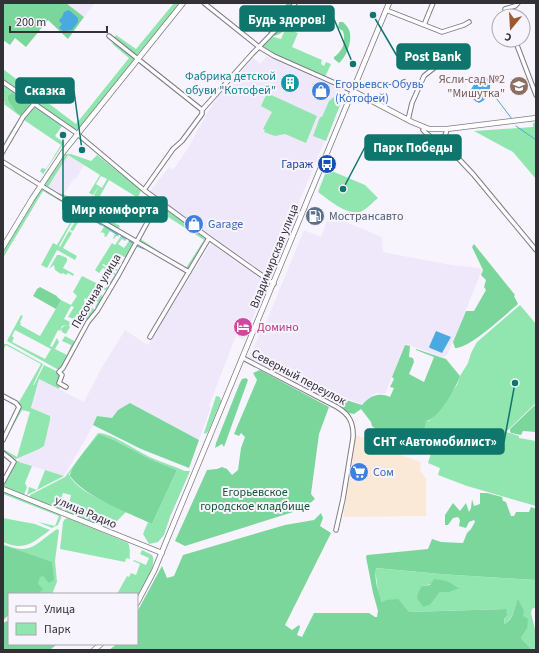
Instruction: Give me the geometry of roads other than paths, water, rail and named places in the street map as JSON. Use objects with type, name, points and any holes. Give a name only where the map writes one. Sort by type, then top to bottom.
[{"type":"street","points":[[3,247],[64,151],[183,3]]},
{"type":"street","points":[[204,3],[259,47],[274,56],[353,91],[424,127],[433,129],[447,129],[536,118]]},
{"type":"street","points":[[144,190],[173,149],[182,141],[202,114],[202,110],[286,19],[295,3]]},
{"type":"street","name":"Владимирская улица","points":[[138,601],[154,572],[162,553],[389,3]]},
{"type":"street","points":[[424,25],[433,3]]},
{"type":"street","points":[[386,10],[442,32],[469,22]]},
{"type":"street","points":[[109,36],[202,110]]},
{"type":"street","points":[[518,48],[536,95]]},
{"type":"street","points":[[408,120],[412,103],[424,76],[434,68]]},
{"type":"street","points":[[3,82],[78,135],[144,190],[274,284]]},
{"type":"street","points":[[3,151],[23,118],[34,104]]},
{"type":"street","points":[[424,127],[427,134],[457,157],[473,174],[536,250]]},
{"type":"street","points":[[441,144],[447,129]]},
{"type":"street","points":[[3,162],[189,272]]},
{"type":"street","name":"Песочная улица","points":[[66,387],[59,384],[62,375],[59,372],[63,368],[88,322],[98,310],[159,201]]},
{"type":"street","points":[[150,337],[209,238]]},
{"type":"street","name":"Северный переулок","points":[[243,358],[337,406],[350,417],[353,429],[353,438],[343,499],[336,530]]},
{"type":"street","points":[[3,396],[19,406],[3,440]]},
{"type":"street","points":[[3,453],[14,462],[3,482]]},
{"type":"street","name":"улица Радио","points":[[3,489],[162,553]]},
{"type":"water","points":[[69,10],[78,18],[78,22],[72,30],[63,31],[59,28],[62,24],[59,21],[64,12]]},
{"type":"water","points":[[485,76],[490,81],[490,88],[485,100],[479,103],[469,94],[475,84]]},
{"type":"water","points":[[436,331],[451,337],[442,353],[429,347]]},
{"type":"waterway","points":[[490,90],[512,119]]},
{"type":"waterway","points":[[516,126],[536,140]]},
{"type":"waterway","points":[[82,213],[101,225]]},
{"type":"waterway","points":[[104,226],[118,235]]},
{"type":"waterway","points":[[121,236],[126,239]]},
{"type":"waterway","points":[[129,241],[133,243]]},
{"type":"waterway","points":[[137,246],[144,249]]},
{"type":"place","name":"Post Bank","points":[[373,15]]},
{"type":"place","name":"Будь здоров!","points":[[353,64]]},
{"type":"place","name":"Фабрика детской обуви \"Котофей\"","points":[[290,83]]},
{"type":"place","name":"Ясли-сад №2 \"Мишутка\"","points":[[519,86]]},
{"type":"place","name":"Егорьевск-Обувь (Котофей)","points":[[321,91]]},
{"type":"place","name":"Мир комфорта","points":[[63,135]]},
{"type":"place","name":"Сказка","points":[[82,150]]},
{"type":"place","name":"Гараж","points":[[327,164]]},
{"type":"place","name":"Парк Победы","points":[[343,189]]},
{"type":"place","name":"Мострансавто","points":[[315,216]]},
{"type":"place","name":"Garage","points":[[194,224]]},
{"type":"place","name":"Домино","points":[[243,327]]},
{"type":"place","name":"СНТ «Автомобилист»","points":[[515,383]]},
{"type":"place","name":"Сом","points":[[359,472]]},
{"type":"park label","name":"Егорьевское городское кладбище","points":[[255,499]]}]
